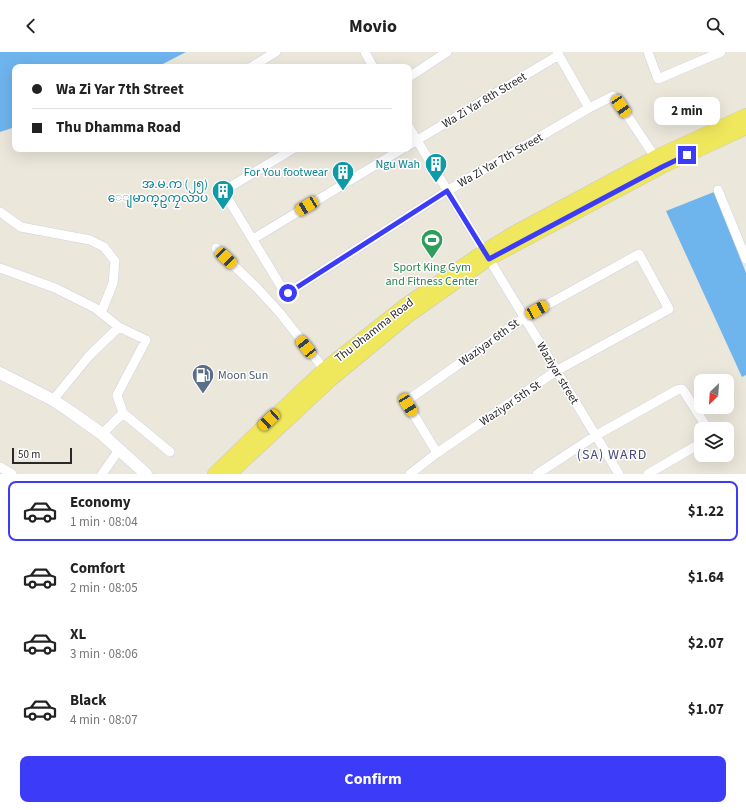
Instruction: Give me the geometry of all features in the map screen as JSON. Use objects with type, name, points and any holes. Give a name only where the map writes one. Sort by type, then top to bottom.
[{"type":"main road","name":"Thu Dhamma Road","points":[[282,417],[332,379],[407,317],[515,232],[655,157],[746,114]]},
{"type":"main road","name":"Thu Dhamma Road","points":[[214,474],[265,433],[282,417],[324,369],[405,305],[486,255],[662,167],[746,128]]},
{"type":"main road","points":[[0,373],[53,400],[102,434],[146,474]]},
{"type":"main road","name":"Thu Dhamma Road","points":[[230,474],[265,433]]},
{"type":"street","points":[[256,64],[276,52]]},
{"type":"street","points":[[365,52],[371,64]]},
{"type":"street","points":[[412,75],[447,52]]},
{"type":"street","points":[[648,52],[658,79],[721,52]]},
{"type":"street","points":[[558,54],[589,108]]},
{"type":"street","name":"Wa Zi Yar 8th Street","points":[[413,143],[558,54]]},
{"type":"street","name":"Wa Zi Yar 7th Street","points":[[253,239],[285,294],[288,293],[447,191],[589,108],[613,96],[655,157]]},
{"type":"street","name":"Waziyar street","points":[[413,143],[447,191],[619,474]]},
{"type":"street","points":[[288,152],[225,190],[225,194],[253,239],[397,152]]},
{"type":"street","points":[[718,190],[746,259]]},
{"type":"street","points":[[0,212],[21,226],[90,240],[104,247],[115,261],[113,282],[101,313]]},
{"type":"street","points":[[216,248],[258,288],[280,313],[324,369]]},
{"type":"street","name":"Waziyar 6th St","points":[[437,453],[407,402],[524,317],[639,254],[669,309]]},
{"type":"street","points":[[0,268],[55,288],[95,308],[119,327],[146,340],[116,395],[123,413],[170,452]]},
{"type":"street","name":"Waziyar 5th St","points":[[410,474],[437,453],[556,371],[669,309]]},
{"type":"street","points":[[53,400],[89,356],[119,327]]},
{"type":"street","points":[[537,474],[595,436],[677,390],[682,389],[703,422]]},
{"type":"street","points":[[102,434],[123,413]]},
{"type":"street","points":[[648,474],[694,447]]},
{"type":"street","points":[[102,474],[119,450]]},
{"type":"street","points":[[0,467],[12,474]]},
{"type":"water","points":[[0,52],[186,52],[163,64],[12,64],[12,128],[0,132]]},
{"type":"water","points":[[714,192],[746,273],[746,375],[742,377],[666,211]]},
{"type":"place","name":"Ngu Wah","points":[[436,184]]},
{"type":"place","name":"For You footwear","points":[[343,192]]},
{"type":"place","name":"အ.မ.က (၂၅) ေျမာက္ဥကၠလာပ","points":[[223,210]]},
{"type":"place","name":"Sport King Gym and Fitness Center","points":[[432,260]]},
{"type":"place","name":"Moon Sun","points":[[203,394]]},
{"type":"district","name":"(SA) WARD","points":[[612,454]]},
{"type":"route","points":[[288,293],[447,191],[489,259],[687,155]]}]
